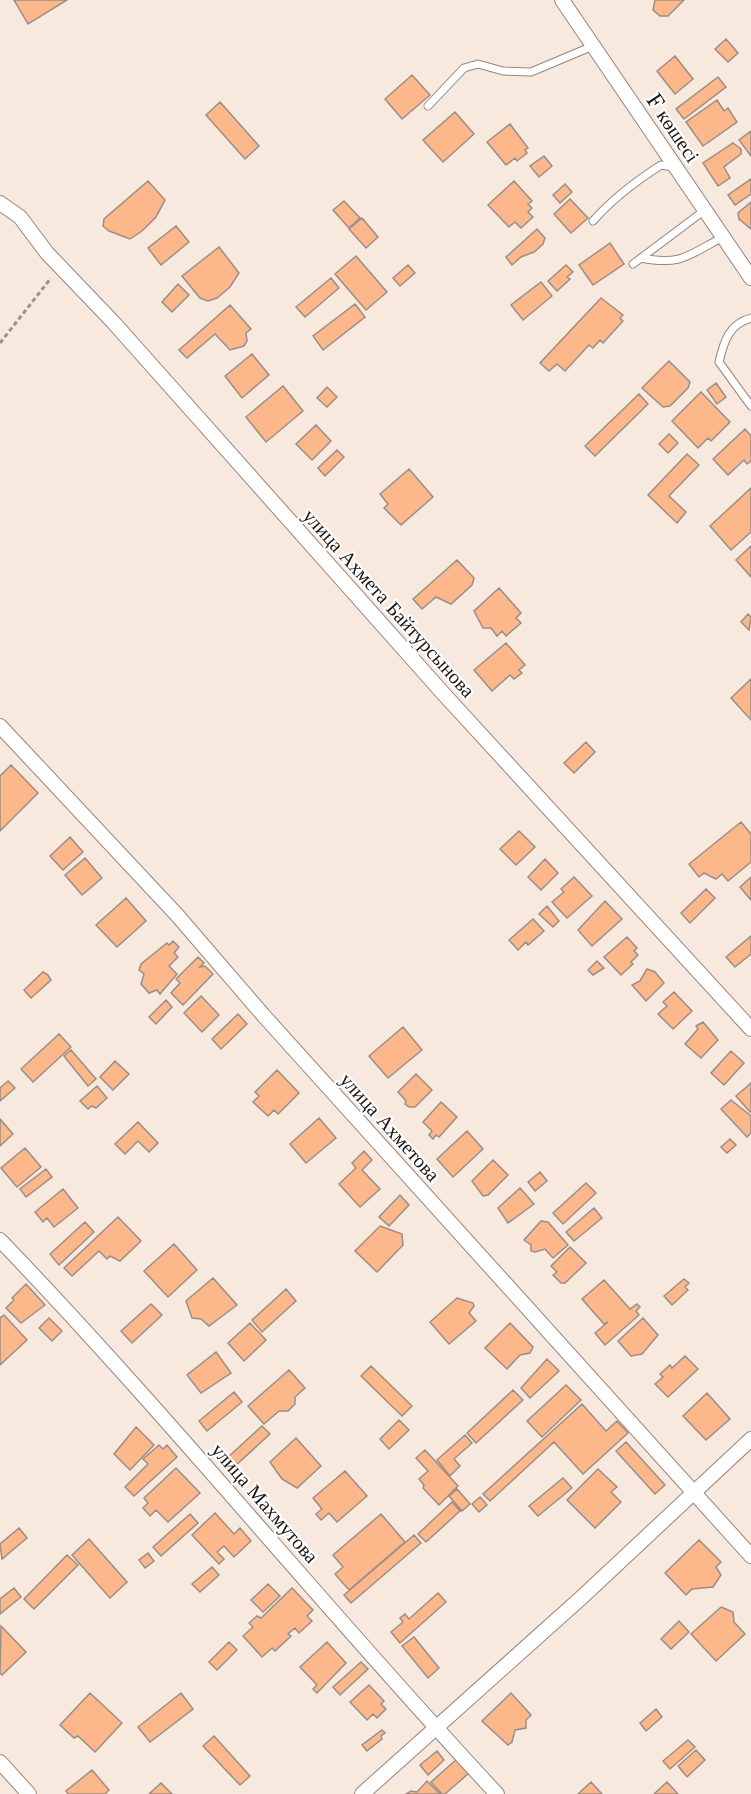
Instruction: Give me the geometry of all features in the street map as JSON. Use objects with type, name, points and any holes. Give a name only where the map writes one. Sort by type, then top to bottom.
[{"type":"street","name":"F көшесі","points":[[562,0],[751,278]]},
{"type":"street","name":"улица Ахмета Байтурсынова","points":[[0,203],[20,217],[61,267],[449,699],[751,1029]]},
{"type":"street","name":"улица Ахметова","points":[[0,726],[177,915],[264,1016],[751,1556]]},
{"type":"street","name":"улица Махмутова","points":[[0,1240],[202,1460],[434,1727],[497,1794]]},
{"type":"street","points":[[362,1794],[434,1727],[581,1598],[751,1439]]},
{"type":"street","points":[[0,1762],[29,1794]]},
{"type":"lane","points":[[428,106],[464,68],[478,63],[503,71],[531,72],[593,46]]},
{"type":"lane","points":[[593,221],[608,204],[661,165],[676,167]]},
{"type":"lane","points":[[633,264],[705,210]]},
{"type":"lane","points":[[640,258],[667,263],[681,260],[723,237]]},
{"type":"lane","points":[[751,318],[730,329],[719,362],[751,406]]},
{"type":"path","points":[[0,343],[61,267]]},
{"type":"building","points":[[14,0],[67,0],[28,24]]},
{"type":"building","points":[[655,0],[684,0],[668,16],[660,16],[653,10]]},
{"type":"building","points":[[726,39],[738,53],[728,62],[715,49]]},
{"type":"building","points":[[675,56],[693,79],[675,94],[657,71]]},
{"type":"building","points":[[412,75],[430,95],[402,119],[385,99]]},
{"type":"building","points":[[718,77],[726,87],[684,119],[676,109]]},
{"type":"building","points":[[717,100],[724,111],[728,108],[737,122],[703,146],[686,122]]},
{"type":"building","points":[[220,102],[259,146],[245,159],[206,115]]},
{"type":"building","points":[[455,112],[474,134],[443,162],[423,140]]},
{"type":"building","points":[[510,124],[528,148],[525,150],[527,153],[517,161],[515,158],[506,165],[487,142]]},
{"type":"building","points":[[751,131],[751,156],[739,140]]},
{"type":"building","points":[[733,143],[741,149],[741,154],[724,167],[730,178],[718,186],[703,163]]},
{"type":"building","points":[[544,156],[552,166],[539,177],[530,166]]},
{"type":"building","points":[[751,179],[751,194],[735,205],[728,195]]},
{"type":"building","points":[[148,181],[165,200],[156,217],[142,231],[130,239],[109,231],[103,226],[104,219]]},
{"type":"building","points":[[514,181],[532,201],[528,204],[532,208],[528,212],[533,217],[521,228],[515,222],[509,227],[488,205]]},
{"type":"building","points":[[565,184],[572,192],[560,203],[553,195]]},
{"type":"building","points":[[570,199],[588,218],[571,233],[554,214]]},
{"type":"building","points":[[344,201],[360,218],[349,228],[333,210]]},
{"type":"building","points":[[751,202],[751,229],[739,219],[738,213]]},
{"type":"building","points":[[362,218],[378,237],[366,248],[349,229]]},
{"type":"building","points":[[176,226],[189,242],[161,265],[148,248]]},
{"type":"building","points":[[537,229],[545,238],[543,244],[512,265],[506,257]]},
{"type":"building","points":[[610,243],[624,264],[593,285],[579,265]]},
{"type":"building","points":[[219,247],[239,273],[230,287],[217,298],[208,301],[200,298],[182,276]]},
{"type":"building","points":[[356,256],[387,292],[366,310],[335,274]]},
{"type":"building","points":[[408,265],[415,273],[400,286],[393,278]]},
{"type":"building","points":[[566,265],[573,272],[567,277],[570,279],[557,291],[548,281]]},
{"type":"building","points":[[331,278],[339,288],[305,317],[296,307]]},
{"type":"building","points":[[541,282],[552,296],[523,320],[511,305]]},
{"type":"building","points":[[178,284],[189,295],[172,312],[162,302]]},
{"type":"building","points":[[601,298],[623,315],[620,318],[623,321],[603,343],[600,340],[593,348],[589,345],[565,371],[557,364],[549,371],[540,363]]},
{"type":"building","points":[[355,304],[365,317],[323,350],[313,336]]},
{"type":"building","points":[[230,305],[251,329],[246,333],[247,341],[244,346],[230,350],[215,334],[187,358],[179,350]]},
{"type":"building","points":[[252,354],[269,375],[242,398],[225,376]]},
{"type":"building","points":[[669,361],[690,382],[688,388],[670,406],[663,407],[642,388]]},
{"type":"building","points":[[716,383],[726,397],[717,404],[707,390]]},
{"type":"building","points":[[283,386],[303,411],[266,442],[246,417]]},
{"type":"building","points":[[327,387],[337,397],[327,407],[317,398]]},
{"type":"building","points":[[701,392],[730,422],[711,441],[708,438],[698,448],[672,421]]},
{"type":"building","points":[[639,394],[648,404],[595,456],[585,446]]},
{"type":"building","points":[[316,425],[331,441],[312,460],[296,444]]},
{"type":"building","points":[[745,429],[751,436],[751,461],[747,464],[744,460],[728,475],[713,459]]},
{"type":"building","points":[[669,434],[678,443],[668,453],[659,444]]},
{"type":"building","points":[[337,450],[344,457],[325,476],[318,468]]},
{"type":"building","points":[[687,454],[699,465],[669,496],[686,512],[677,523],[648,495]]},
{"type":"building","points":[[409,469],[433,497],[401,525],[384,508],[388,504],[380,494]]},
{"type":"building","points":[[751,488],[751,532],[731,550],[710,526]]},
{"type":"building","points":[[751,546],[751,577],[736,560]]},
{"type":"building","points":[[457,560],[474,578],[472,585],[451,604],[436,597],[422,609],[413,599]]},
{"type":"building","points":[[499,588],[521,613],[516,618],[521,623],[506,636],[502,631],[497,636],[491,628],[483,628],[474,611]]},
{"type":"building","points":[[748,614],[751,617],[749,630],[741,622]]},
{"type":"building","points":[[506,643],[525,665],[519,670],[522,673],[514,679],[510,675],[492,691],[474,670]]},
{"type":"building","points":[[751,679],[751,720],[731,698]]},
{"type":"building","points":[[586,742],[595,752],[574,773],[564,763]]},
{"type":"building","points":[[11,765],[38,793],[0,831],[0,776]]},
{"type":"building","points":[[741,822],[751,834],[751,862],[728,881],[722,874],[716,879],[704,873],[699,877],[689,864]]},
{"type":"building","points":[[519,831],[535,847],[516,865],[500,849]]},
{"type":"building","points":[[70,837],[83,852],[63,870],[50,856]]},
{"type":"building","points":[[85,858],[102,878],[82,895],[65,875]]},
{"type":"building","points":[[545,859],[558,873],[541,890],[528,877]]},
{"type":"building","points":[[574,877],[592,896],[567,918],[552,902],[564,892],[561,889]]},
{"type":"building","points":[[751,877],[751,900],[740,887]]},
{"type":"building","points":[[706,889],[715,898],[690,923],[681,913]]},
{"type":"building","points":[[126,898],[146,921],[117,947],[96,925]]},
{"type":"building","points":[[605,901],[622,919],[592,946],[578,930]]},
{"type":"building","points":[[547,906],[559,921],[553,927],[539,914]]},
{"type":"building","points":[[533,919],[544,931],[528,945],[526,942],[518,950],[509,940]]},
{"type":"building","points":[[751,936],[751,954],[735,967],[726,957]]},
{"type":"building","points":[[627,937],[637,948],[634,951],[638,955],[631,962],[633,964],[621,975],[604,957]]},
{"type":"building","points":[[173,941],[179,947],[174,953],[178,957],[169,966],[177,974],[160,994],[157,990],[149,993],[141,984],[144,974],[139,970],[141,964],[167,943],[169,945]]},
{"type":"building","points":[[198,957],[204,963],[200,967],[205,966],[213,974],[183,1005],[171,993],[180,983],[176,979]]},
{"type":"building","points":[[597,961],[604,968],[593,975],[588,970]]},
{"type":"building","points":[[647,969],[655,972],[664,983],[646,1001],[632,985],[640,981]]},
{"type":"building","points":[[43,972],[51,980],[31,998],[24,990]]},
{"type":"building","points":[[674,992],[692,1011],[673,1029],[658,1014],[667,1006],[663,1002]]},
{"type":"building","points":[[201,996],[219,1015],[202,1032],[184,1013]]},
{"type":"building","points":[[166,1000],[172,1007],[156,1024],[149,1017]]},
{"type":"building","points":[[238,1014],[247,1024],[221,1049],[212,1039]]},
{"type":"building","points":[[703,1022],[718,1040],[701,1058],[685,1044],[698,1029],[696,1026]]},
{"type":"building","points":[[403,1027],[422,1050],[388,1078],[369,1056]]},
{"type":"building","points":[[59,1034],[71,1047],[33,1082],[21,1069]]},
{"type":"building","points":[[71,1050],[96,1079],[88,1086],[64,1056]]},
{"type":"building","points":[[731,1051],[744,1063],[724,1085],[711,1073]]},
{"type":"building","points":[[115,1061],[129,1074],[113,1090],[100,1077]]},
{"type":"building","points":[[277,1070],[299,1093],[278,1114],[274,1110],[268,1116],[253,1102],[259,1096],[255,1092]]},
{"type":"building","points":[[416,1074],[432,1090],[415,1107],[409,1107],[398,1092]]},
{"type":"building","points":[[8,1081],[15,1088],[0,1101],[0,1088]]},
{"type":"building","points":[[751,1083],[751,1112],[750,1112],[736,1096]]},
{"type":"building","points":[[97,1086],[107,1098],[96,1108],[92,1106],[88,1109],[80,1101]]},
{"type":"building","points":[[731,1100],[751,1116],[751,1133],[747,1137],[721,1109]]},
{"type":"building","points":[[441,1102],[457,1117],[439,1137],[436,1135],[433,1139],[429,1135],[432,1131],[423,1122]]},
{"type":"building","points":[[319,1118],[336,1138],[306,1163],[290,1144]]},
{"type":"building","points":[[0,1119],[13,1134],[0,1146]]},
{"type":"building","points":[[138,1122],[158,1143],[149,1152],[138,1141],[125,1154],[115,1144]]},
{"type":"building","points":[[467,1131],[483,1149],[453,1177],[437,1159]]},
{"type":"building","points":[[730,1139],[736,1145],[727,1153],[721,1147]]},
{"type":"building","points":[[25,1148],[41,1167],[17,1187],[1,1168]]},
{"type":"building","points":[[364,1151],[372,1160],[362,1170],[380,1189],[360,1207],[339,1184],[356,1168],[352,1163]]},
{"type":"building","points":[[493,1160],[508,1175],[488,1195],[483,1196],[472,1181]]},
{"type":"building","points":[[46,1169],[52,1177],[26,1197],[20,1189]]},
{"type":"building","points":[[540,1172],[547,1181],[535,1191],[528,1182]]},
{"type":"building","points":[[586,1183],[596,1193],[563,1224],[553,1213]]},
{"type":"building","points":[[520,1188],[534,1204],[508,1223],[498,1208]]},
{"type":"building","points":[[63,1189],[78,1208],[54,1227],[47,1218],[43,1222],[35,1212]]},
{"type":"building","points":[[400,1195],[409,1205],[389,1226],[379,1217]]},
{"type":"building","points":[[594,1208],[602,1218],[574,1241],[566,1232]]},
{"type":"building","points":[[118,1217],[141,1241],[120,1261],[110,1256],[107,1259],[99,1251],[72,1276],[64,1268]]},
{"type":"building","points":[[541,1221],[548,1222],[568,1245],[553,1258],[545,1249],[531,1251],[531,1245],[524,1240]]},
{"type":"building","points":[[85,1222],[94,1232],[59,1265],[50,1254]]},
{"type":"building","points":[[380,1226],[402,1234],[403,1245],[377,1272],[355,1251]]},
{"type":"building","points":[[174,1244],[197,1270],[168,1297],[144,1271]]},
{"type":"building","points":[[570,1247],[586,1263],[565,1283],[561,1283],[553,1275],[557,1272],[551,1266]]},
{"type":"building","points":[[213,1278],[237,1305],[209,1326],[201,1319],[192,1318],[186,1301]]},
{"type":"building","points":[[684,1279],[689,1283],[685,1287],[688,1290],[672,1305],[664,1296]]},
{"type":"building","points":[[604,1280],[630,1309],[637,1304],[640,1307],[636,1311],[639,1315],[605,1345],[595,1333],[608,1322],[604,1324],[582,1299]]},
{"type":"building","points":[[26,1284],[45,1305],[21,1323],[6,1308]]},
{"type":"building","points":[[286,1289],[296,1301],[262,1332],[252,1320]]},
{"type":"building","points":[[457,1298],[473,1303],[474,1306],[469,1313],[476,1321],[449,1344],[430,1322]]},
{"type":"building","points":[[151,1304],[162,1315],[132,1343],[121,1331]]},
{"type":"building","points":[[4,1315],[27,1340],[0,1365],[0,1318]]},
{"type":"building","points":[[49,1318],[62,1331],[52,1341],[39,1328]]},
{"type":"building","points":[[643,1318],[658,1335],[642,1354],[631,1356],[618,1341]]},
{"type":"building","points":[[250,1323],[266,1340],[244,1361],[228,1343]]},
{"type":"building","points":[[510,1323],[533,1347],[530,1353],[520,1355],[507,1369],[485,1348]]},
{"type":"building","points":[[216,1352],[231,1373],[201,1393],[187,1375]]},
{"type":"building","points":[[685,1356],[698,1369],[668,1397],[655,1384],[663,1377],[660,1374],[670,1365],[672,1368]]},
{"type":"building","points":[[547,1359],[559,1371],[530,1398],[521,1388]]},
{"type":"building","points":[[371,1366],[412,1406],[402,1416],[361,1376]]},
{"type":"building","points":[[289,1370],[305,1388],[295,1397],[295,1404],[288,1411],[279,1411],[264,1424],[248,1406]]},
{"type":"building","points":[[566,1385],[581,1400],[542,1437],[527,1421]]},
{"type":"building","points":[[513,1390],[523,1400],[476,1443],[467,1433]]},
{"type":"building","points":[[234,1392],[242,1402],[207,1431],[199,1421]]},
{"type":"building","points":[[707,1393],[730,1419],[706,1440],[683,1416]]},
{"type":"building","points":[[582,1404],[606,1431],[617,1421],[628,1433],[583,1474],[554,1442],[490,1501],[483,1494]]},
{"type":"building","points":[[399,1420],[409,1430],[389,1449],[380,1439]]},
{"type":"building","points":[[262,1426],[270,1434],[233,1468],[226,1459]]},
{"type":"building","points":[[136,1427],[154,1445],[130,1470],[114,1454]]},
{"type":"building","points":[[465,1435],[472,1443],[454,1459],[460,1466],[450,1476],[437,1460]]},
{"type":"building","points":[[296,1438],[321,1466],[297,1488],[282,1479],[270,1462]]},
{"type":"building","points":[[626,1442],[665,1485],[655,1494],[616,1451]]},
{"type":"building","points":[[159,1445],[163,1449],[167,1445],[177,1457],[134,1496],[125,1487],[148,1464],[143,1459]]},
{"type":"building","points":[[425,1450],[458,1486],[439,1505],[423,1488],[424,1485],[419,1479],[428,1471],[416,1458]]},
{"type":"building","points":[[176,1468],[200,1493],[168,1522],[156,1510],[150,1516],[143,1508],[148,1503],[144,1498]]},
{"type":"building","points":[[598,1469],[617,1487],[611,1492],[621,1502],[595,1528],[567,1500]]},
{"type":"building","points":[[345,1471],[367,1496],[337,1522],[329,1513],[321,1520],[316,1514],[322,1509],[313,1498]]},
{"type":"building","points":[[563,1478],[572,1488],[538,1516],[529,1506]]},
{"type":"building","points":[[457,1489],[470,1504],[462,1511],[449,1496]]},
{"type":"building","points":[[480,1497],[487,1505],[479,1512],[472,1504]]},
{"type":"building","points":[[452,1502],[460,1511],[426,1542],[418,1534]]},
{"type":"building","points":[[215,1513],[234,1534],[240,1528],[251,1541],[234,1557],[224,1546],[217,1552],[224,1559],[219,1564],[192,1535]]},
{"type":"building","points":[[190,1514],[198,1523],[161,1556],[153,1547]]},
{"type":"building","points":[[381,1514],[405,1542],[349,1590],[335,1574],[343,1567],[333,1555]]},
{"type":"building","points":[[19,1528],[27,1538],[2,1559],[0,1544]]},
{"type":"building","points":[[414,1535],[421,1543],[351,1603],[344,1595]]},
{"type":"building","points":[[89,1539],[127,1582],[110,1598],[72,1555]]},
{"type":"building","points":[[699,1540],[721,1562],[716,1567],[721,1575],[713,1587],[692,1589],[686,1595],[665,1573]]},
{"type":"building","points":[[148,1553],[154,1561],[145,1568],[139,1560]]},
{"type":"building","points":[[67,1555],[78,1565],[34,1609],[24,1599]]},
{"type":"building","points":[[212,1567],[219,1575],[200,1592],[192,1584]]},
{"type":"building","points":[[268,1584],[280,1596],[263,1612],[251,1600]]},
{"type":"building","points":[[14,1588],[21,1597],[0,1614],[0,1599]]},
{"type":"building","points":[[292,1588],[313,1610],[307,1616],[312,1621],[299,1633],[295,1628],[288,1634],[291,1636],[275,1651],[272,1648],[262,1657],[243,1636],[253,1627],[249,1623],[257,1616],[261,1618]]},
{"type":"building","points":[[438,1593],[446,1602],[400,1643],[391,1632],[403,1622],[400,1618],[405,1614],[409,1619]]},
{"type":"building","points":[[721,1607],[733,1612],[734,1622],[745,1634],[716,1661],[691,1634]]},
{"type":"building","points":[[679,1621],[689,1632],[671,1649],[661,1639]]},
{"type":"building","points":[[1,1626],[26,1652],[2,1675],[0,1673]]},
{"type":"building","points":[[414,1637],[439,1668],[428,1678],[402,1646]]},
{"type":"building","points":[[229,1642],[237,1650],[217,1670],[209,1662]]},
{"type":"building","points":[[327,1642],[346,1663],[317,1693],[313,1689],[317,1685],[300,1667]]},
{"type":"building","points":[[361,1662],[368,1669],[340,1695],[333,1687]]},
{"type":"building","points":[[369,1685],[384,1701],[381,1704],[386,1709],[377,1718],[373,1714],[367,1720],[350,1702]]},
{"type":"building","points":[[90,1693],[122,1723],[95,1752],[78,1736],[74,1738],[60,1725]]},
{"type":"building","points":[[181,1693],[193,1709],[150,1742],[138,1727]]},
{"type":"building","points":[[511,1693],[531,1715],[526,1720],[526,1728],[515,1730],[512,1742],[508,1745],[482,1721]]},
{"type":"building","points":[[656,1709],[662,1717],[646,1731],[640,1723]]},
{"type":"building","points":[[382,1730],[385,1733],[381,1736],[382,1739],[367,1751],[362,1745]]},
{"type":"building","points":[[214,1736],[250,1776],[240,1785],[203,1746]]},
{"type":"building","points":[[688,1740],[695,1747],[670,1769],[663,1761]]},
{"type":"building","points":[[696,1750],[705,1760],[687,1777],[678,1766]]},
{"type":"building","points":[[437,1751],[444,1760],[428,1775],[420,1765]]},
{"type":"building","points":[[457,1759],[469,1773],[445,1794],[442,1794],[431,1782]]},
{"type":"building","points":[[92,1770],[109,1790],[105,1794],[68,1794],[66,1791]]},
{"type":"building","points":[[427,1781],[440,1794],[406,1794],[411,1791],[417,1792]]},
{"type":"building","points":[[591,1782],[602,1794],[578,1794]]},
{"type":"building","points":[[667,1782],[678,1794],[654,1794]]},
{"type":"building","points":[[161,1783],[172,1794],[149,1794]]}]
